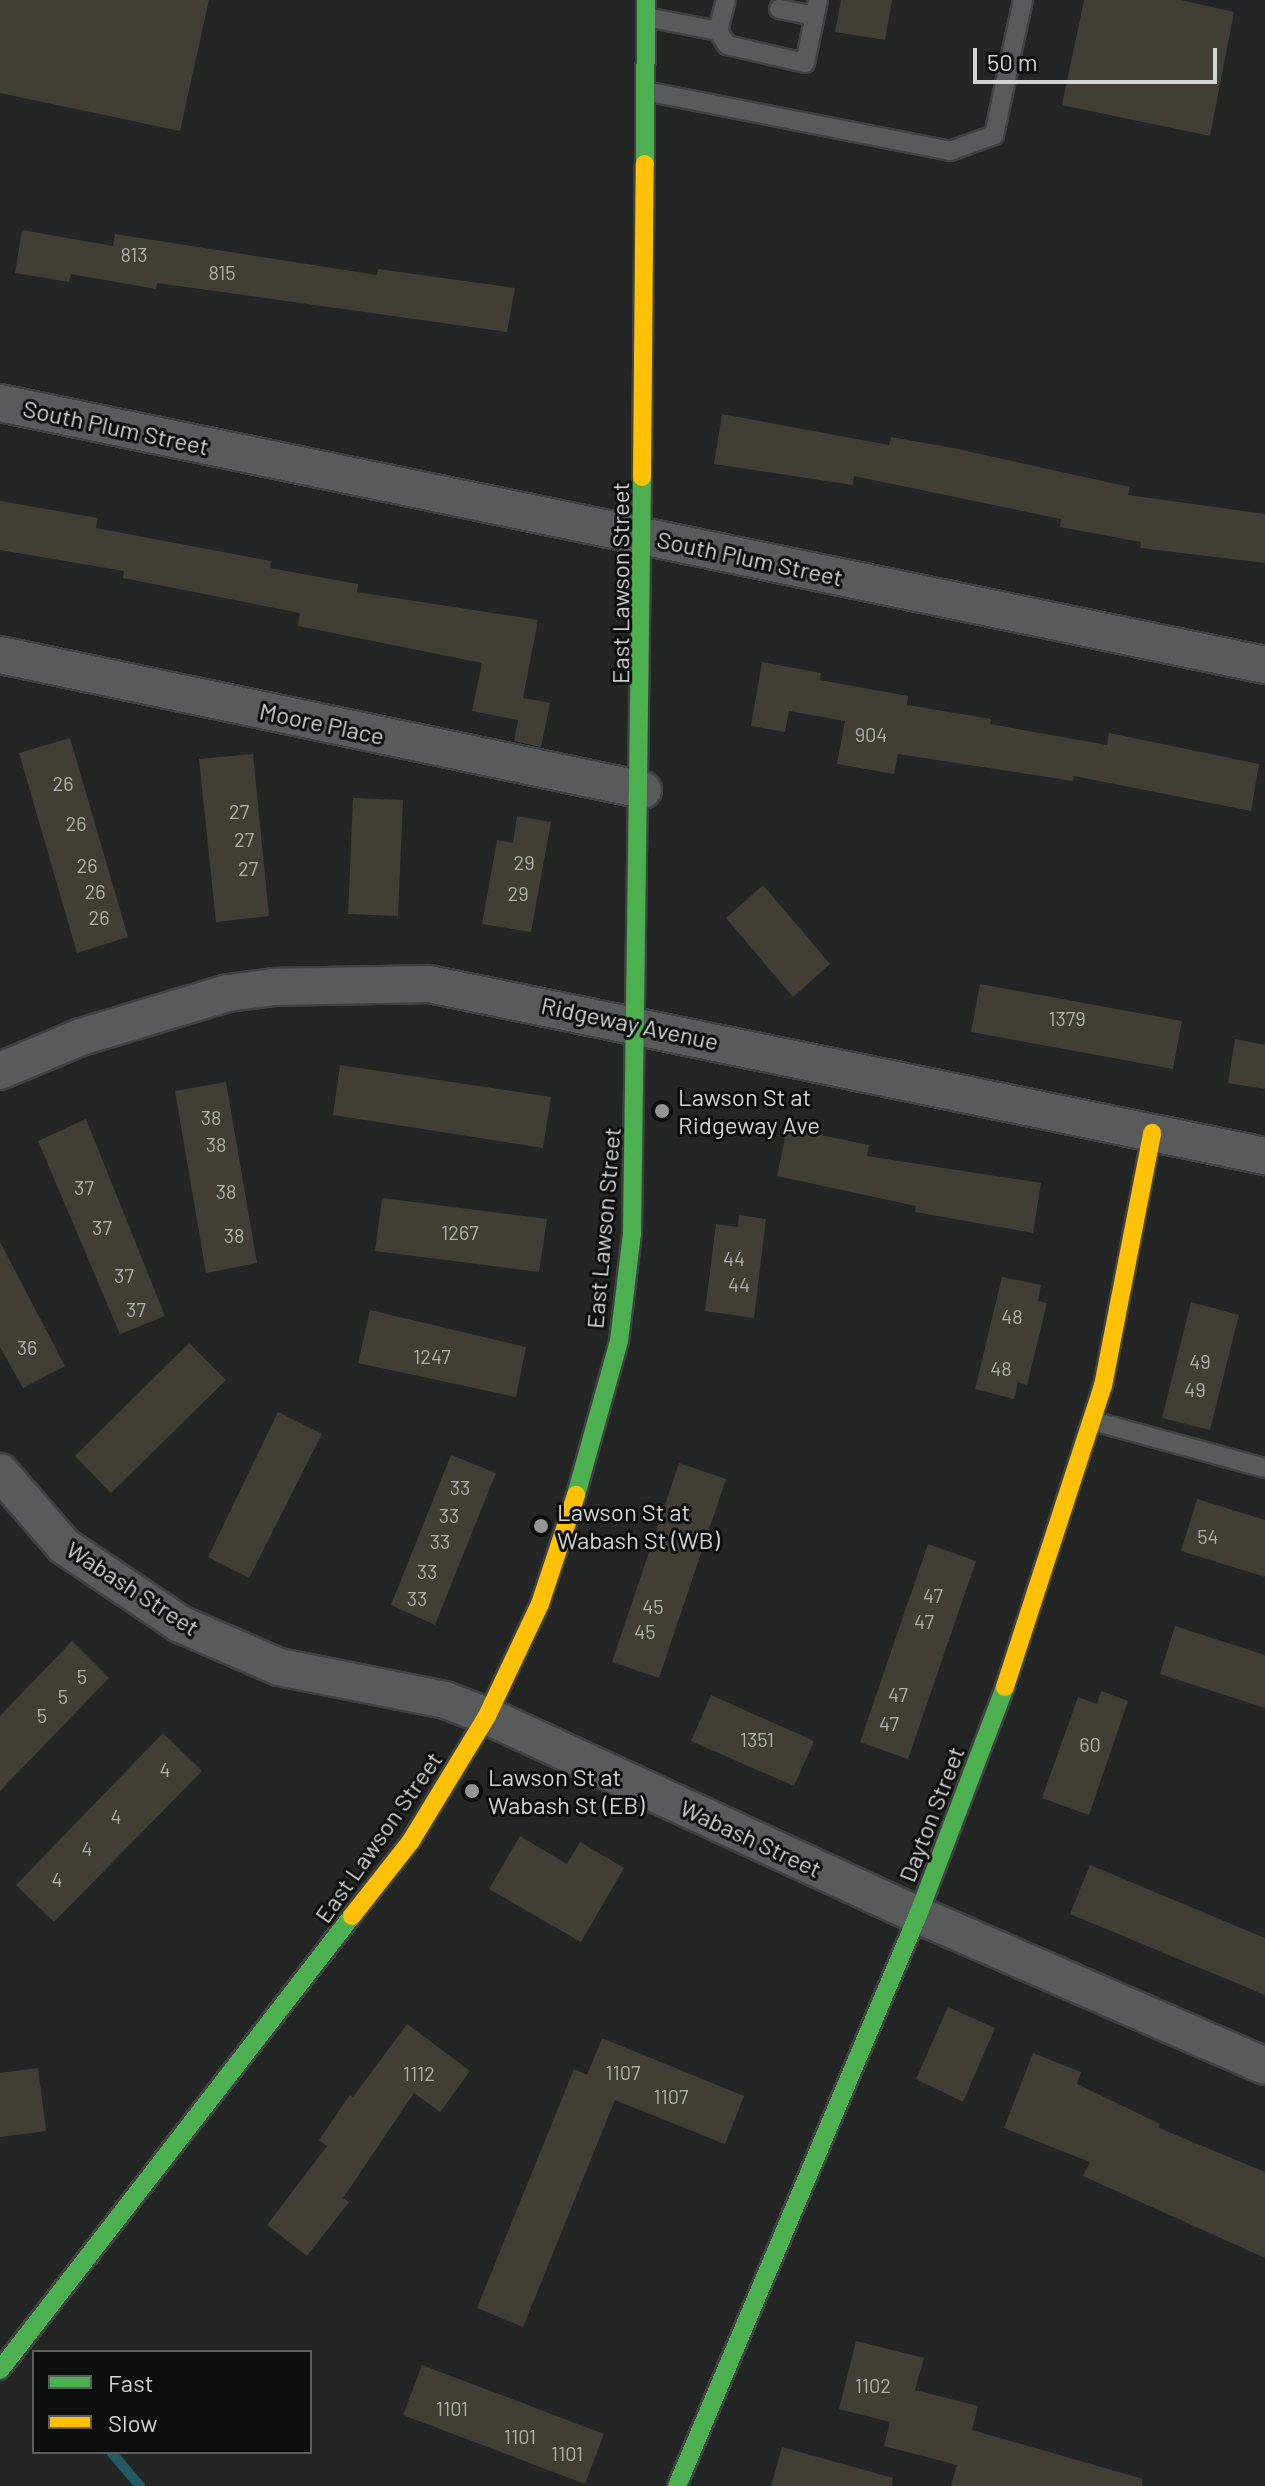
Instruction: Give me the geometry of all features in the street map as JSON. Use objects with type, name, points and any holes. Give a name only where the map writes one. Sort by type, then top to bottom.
[{"type":"street","name":"East Lawson Street","points":[[0,2370],[411,1841],[487,1716],[540,1604],[572,1517],[619,1341],[632,1234],[643,790],[646,8]]},
{"type":"street","name":"South Plum Street","points":[[0,403],[1265,665]]},
{"type":"street","name":"Moore Place","points":[[0,655],[643,790]]},
{"type":"street","name":"Ridgeway Avenue","points":[[0,1071],[81,1037],[188,1003],[274,987],[429,984],[638,1024],[1265,1156]]},
{"type":"street","name":"Dayton Street","points":[[677,2486],[918,1915],[1018,1652],[1093,1421],[1152,1133]]},
{"type":"street","name":"Wabash Street","points":[[1,1476],[64,1546],[180,1624],[279,1667],[445,1700],[487,1716],[918,1915],[1265,2066]]},
{"type":"lane","points":[[645,91],[950,151],[994,135],[1023,0]]},
{"type":"lane","points":[[718,31],[734,1]]},
{"type":"lane","points":[[646,8],[718,31],[727,45],[805,63],[816,8],[779,9]]},
{"type":"lane","points":[[1093,1421],[1265,1468]]},
{"type":"building","points":[[0,0],[209,0],[180,131],[0,93]]},
{"type":"building","points":[[841,0],[892,0],[885,40],[835,32]]},
{"type":"building","points":[[1084,0],[1181,0],[1234,12],[1210,136],[1062,105]]},
{"type":"building","points":[[22,230],[113,246],[115,234],[377,275],[378,269],[515,288],[507,332],[157,283],[156,289],[71,274],[69,282],[15,273]]},
{"type":"building","points":[[722,414],[889,445],[891,437],[953,448],[1130,487],[1128,495],[1265,514],[1265,563],[1140,548],[1141,542],[1060,527],[1061,519],[854,476],[853,485],[714,464]]},
{"type":"building","points":[[0,501],[98,518],[96,528],[271,561],[270,568],[358,584],[357,592],[538,620],[523,698],[550,703],[541,747],[514,741],[518,720],[472,711],[482,663],[298,626],[300,613],[123,578],[124,571],[0,550]]},
{"type":"building","points":[[762,662],[821,673],[820,680],[908,696],[907,705],[991,719],[990,724],[1107,745],[1109,733],[1259,764],[1251,811],[1074,776],[1073,781],[898,754],[894,774],[837,764],[845,721],[789,711],[785,732],[751,726]]},
{"type":"building","points":[[70,738],[128,937],[77,953],[19,753]]},
{"type":"building","points":[[253,754],[269,916],[216,922],[199,759]]},
{"type":"building","points":[[353,798],[403,800],[398,916],[348,914]]},
{"type":"building","points":[[517,816],[551,822],[531,932],[482,924],[497,840],[513,843]]},
{"type":"building","points":[[763,885],[830,964],[793,997],[726,918]]},
{"type":"building","points":[[980,984],[1182,1021],[1173,1069],[971,1032]]},
{"type":"building","points":[[1235,1039],[1265,1045],[1265,1089],[1228,1083]]},
{"type":"building","points":[[340,1065],[551,1097],[543,1148],[333,1115]]},
{"type":"building","points":[[226,1082],[257,1263],[206,1273],[175,1091]]},
{"type":"building","points":[[86,1119],[165,1316],[120,1334],[38,1141]]},
{"type":"building","points":[[787,1128],[869,1145],[867,1156],[1041,1183],[1033,1233],[915,1212],[916,1206],[777,1176]]},
{"type":"building","points":[[382,1198],[547,1219],[539,1272],[375,1251]]},
{"type":"building","points":[[739,1215],[766,1219],[754,1318],[705,1311],[716,1224],[738,1227]]},
{"type":"building","points":[[0,1242],[65,1366],[23,1388],[0,1347]]},
{"type":"building","points":[[1002,1277],[1041,1285],[1038,1301],[1047,1303],[1027,1385],[1018,1382],[1014,1399],[975,1389]]},
{"type":"building","points":[[1191,1302],[1239,1315],[1210,1430],[1162,1418]]},
{"type":"building","points":[[370,1310],[526,1347],[516,1397],[358,1363]]},
{"type":"building","points":[[189,1343],[226,1380],[111,1493],[75,1456]]},
{"type":"building","points":[[278,1412],[322,1434],[249,1578],[208,1557]]},
{"type":"building","points":[[451,1455],[496,1473],[435,1625],[391,1605]]},
{"type":"building","points":[[679,1463],[726,1479],[659,1678],[612,1662]]},
{"type":"building","points":[[1197,1499],[1265,1520],[1265,1577],[1181,1551]]},
{"type":"building","points":[[928,1544],[976,1561],[908,1759],[860,1742]]},
{"type":"building","points":[[1175,1626],[1265,1655],[1265,1708],[1160,1674]]},
{"type":"building","points":[[72,1641],[109,1678],[0,1791],[0,1716]]},
{"type":"building","points":[[1101,1691],[1128,1701],[1089,1815],[1042,1798],[1078,1697],[1097,1704]]},
{"type":"building","points":[[711,1695],[814,1741],[794,1786],[691,1741]]},
{"type":"building","points":[[163,1733],[202,1771],[54,1922],[16,1885]]},
{"type":"building","points":[[520,1836],[567,1864],[580,1842],[624,1868],[581,1942],[489,1889]]},
{"type":"building","points":[[1090,1865],[1265,1938],[1265,1995],[1070,1914]]},
{"type":"building","points":[[948,2007],[995,2028],[963,2102],[916,2079]]},
{"type":"building","points":[[407,2024],[470,2071],[440,2112],[414,2093],[343,2198],[349,2202],[307,2256],[267,2225],[327,2146],[319,2140],[350,2095],[353,2097]]},
{"type":"building","points":[[602,2038],[744,2096],[725,2144],[615,2100],[523,2327],[477,2308],[574,2069],[587,2075]]},
{"type":"building","points":[[1033,2053],[1081,2072],[1077,2084],[1160,2124],[1159,2128],[1265,2172],[1265,2258],[1083,2176],[1090,2162],[1004,2128]]},
{"type":"building","points":[[38,2068],[46,2131],[0,2137],[0,2073]]},
{"type":"building","points":[[856,2341],[924,2358],[915,2390],[978,2406],[972,2430],[1143,2479],[1142,2486],[951,2486],[957,2465],[884,2446],[890,2422],[839,2409]]},
{"type":"building","points":[[422,2365],[604,2434],[585,2484],[403,2415]]},
{"type":"building","points":[[782,2447],[893,2478],[892,2486],[771,2486]]},
{"type":"waterway","points":[[113,2454],[140,2486]]},
{"type":"traffic: fast","points":[[645,164],[646,0]]},
{"type":"traffic: fast","points":[[576,1495],[619,1341],[632,1234],[642,477]]},
{"type":"traffic: fast","points":[[677,2486],[918,1915],[1005,1687]]},
{"type":"traffic: fast","points":[[0,2370],[352,1916]]},
{"type":"traffic: slow","points":[[642,477],[645,164]]},
{"type":"traffic: slow","points":[[1005,1687],[1103,1386],[1152,1133]]},
{"type":"traffic: slow","points":[[352,1916],[411,1841],[487,1716],[540,1604],[576,1495]]},
{"type":"place","name":"Lawson St at Ridgeway Ave","points":[[662,1111]]},
{"type":"place","name":"Lawson St at Wabash St (WB)","points":[[541,1526]]},
{"type":"place","name":"Lawson St at Wabash St (EB)","points":[[472,1791]]}]
